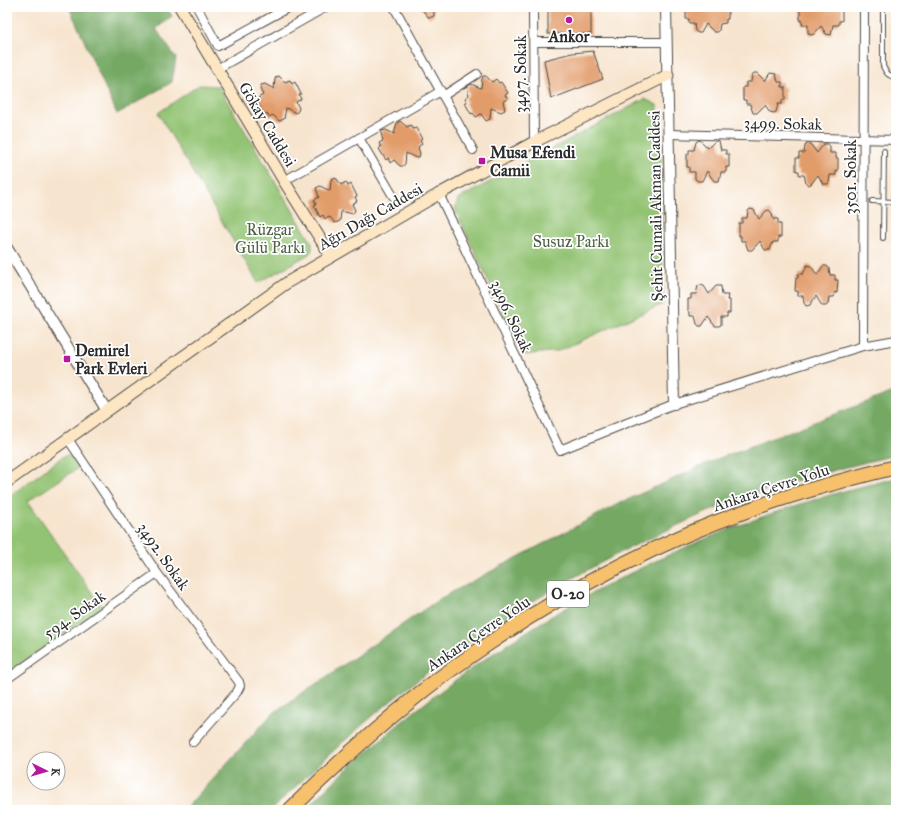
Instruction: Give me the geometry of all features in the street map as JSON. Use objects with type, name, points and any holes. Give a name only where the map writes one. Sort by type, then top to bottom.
[{"type":"highway","name":"Ankara Çevre Yolu","points":[[290,810],[345,757],[420,692],[521,622],[572,592],[671,542],[747,510],[858,476],[896,467]]},
{"type":"main road","name":"Gökay Caddesi","points":[[180,7],[284,181],[331,256]]},
{"type":"main road","name":"Ağrı Dağı Caddesi","points":[[7,482],[288,282],[439,194],[534,142],[668,75]]},
{"type":"street","points":[[197,7],[218,46],[289,7]]},
{"type":"street","points":[[217,69],[326,7]]},
{"type":"street","points":[[394,7],[473,150]]},
{"type":"street","name":"3497. Sokak","points":[[534,7],[534,142]]},
{"type":"street","name":"Şehit Cumali Akman Caddesi","points":[[666,7],[674,404]]},
{"type":"street","name":"3501. Sokak","points":[[863,346],[864,7]]},
{"type":"street","points":[[534,42],[667,42]]},
{"type":"street","points":[[284,181],[477,74]]},
{"type":"street","name":"3499. Sokak","points":[[669,134],[896,140]]},
{"type":"street","points":[[360,138],[393,196]]},
{"type":"street","name":"3496. Sokak","points":[[439,194],[560,450],[674,404]]},
{"type":"street","points":[[7,248],[107,411]]},
{"type":"street","points":[[674,404],[863,346],[896,340]]},
{"type":"street","name":"3492. Sokak","points":[[68,439],[158,573],[239,682],[240,686],[237,692],[193,742]]},
{"type":"street","name":"594. Sokak","points":[[7,679],[158,573]]},
{"type":"lane","points":[[883,7],[883,66],[885,72],[890,76],[896,77]]},
{"type":"lane","points":[[883,238],[884,151]]},
{"type":"lane","points":[[872,201],[896,202]]},
{"type":"green space","points":[[69,7],[166,7],[172,16],[156,29],[176,58],[172,82],[117,114]]},
{"type":"green space","name":"Rüzgar Gülü Parkı","points":[[199,85],[218,86],[312,243],[312,250],[309,254],[258,283],[158,113]]},
{"type":"green space","name":"Susuz Parkı","points":[[645,99],[657,105],[661,147],[663,304],[558,351],[523,355],[455,209],[458,199]]},
{"type":"green space","points":[[896,391],[896,455],[839,469],[763,491],[719,507],[644,541],[553,589],[466,645],[411,685],[340,745],[272,810],[184,810],[272,714],[441,598],[618,504],[717,459]]},
{"type":"green space","points":[[68,455],[73,457],[81,466],[28,501],[102,607],[7,674],[7,498],[64,456]]},
{"type":"green space","points":[[896,478],[896,810],[305,810],[368,751],[434,696],[504,646],[577,602],[653,562],[732,528],[813,500]]},
{"type":"building","points":[[420,7],[434,7],[434,16],[429,18]]},
{"type":"building","name":"Ankor","points":[[548,7],[591,7],[591,34],[548,34]]},
{"type":"building","points":[[686,7],[728,7],[728,19],[726,19],[726,23],[720,24],[718,32],[714,32],[706,24],[701,33],[698,33],[695,31],[694,23],[689,23],[689,19],[686,19]]},
{"type":"building","points":[[800,8],[842,8],[842,21],[839,21],[839,25],[833,25],[831,35],[826,34],[821,26],[814,34],[811,35],[808,33],[808,25],[802,25],[802,21],[800,21]]},
{"type":"building","points":[[593,51],[603,79],[551,99],[544,60],[572,53]]},
{"type":"building","points":[[757,73],[765,81],[770,73],[776,74],[778,82],[782,82],[782,87],[785,87],[785,100],[782,100],[782,104],[778,104],[776,112],[770,112],[765,105],[757,113],[753,113],[750,104],[746,104],[746,100],[743,100],[743,87],[746,87],[746,82],[751,82],[752,75]]},
{"type":"building","points":[[279,76],[285,82],[290,80],[292,84],[295,82],[301,94],[299,95],[301,99],[296,102],[299,108],[296,113],[286,108],[284,119],[279,121],[273,115],[269,117],[267,113],[264,115],[258,103],[260,102],[258,98],[263,95],[260,89],[261,85],[265,84],[274,89],[275,79]]},
{"type":"building","points":[[483,76],[486,76],[492,82],[496,79],[499,83],[501,82],[508,93],[505,95],[508,99],[503,101],[505,110],[501,112],[491,108],[490,119],[486,121],[481,114],[476,117],[473,113],[471,114],[465,103],[467,102],[465,98],[469,95],[467,87],[471,84],[481,88]]},
{"type":"building","points":[[400,121],[407,127],[411,125],[413,129],[416,128],[422,139],[420,140],[422,144],[418,147],[420,154],[419,157],[416,158],[406,153],[405,164],[403,166],[400,166],[394,160],[390,163],[388,158],[386,160],[379,149],[381,147],[379,143],[383,141],[382,131],[386,130],[394,134],[397,123]]},
{"type":"building","points":[[699,140],[708,148],[715,141],[719,141],[721,150],[726,150],[726,154],[729,154],[729,167],[726,167],[726,172],[721,172],[719,181],[714,181],[707,171],[702,181],[695,179],[695,172],[689,172],[689,167],[687,167],[687,154],[689,154],[689,150],[694,150],[696,142]]},
{"type":"building","points":[[808,143],[817,153],[824,144],[827,144],[830,146],[830,153],[836,153],[836,158],[838,158],[838,171],[836,171],[836,175],[830,175],[829,183],[827,184],[823,184],[818,175],[811,184],[808,185],[804,175],[799,175],[799,171],[796,171],[796,158],[799,158],[799,153],[804,153],[805,146]]},
{"type":"building","points":[[333,178],[337,179],[341,185],[346,182],[348,186],[351,184],[357,196],[355,197],[357,201],[352,204],[355,210],[353,214],[341,211],[340,221],[335,223],[330,217],[325,219],[323,215],[320,217],[314,205],[316,204],[314,200],[319,197],[316,188],[320,186],[330,191],[331,180]]},
{"type":"building","points":[[750,209],[754,210],[759,219],[766,211],[769,210],[772,213],[773,219],[778,219],[778,224],[781,224],[781,237],[778,237],[778,242],[773,242],[770,250],[765,250],[760,241],[752,250],[748,250],[745,241],[741,241],[741,236],[739,236],[739,223],[742,223],[742,218],[747,218],[748,211]]},
{"type":"building","points":[[807,265],[811,266],[817,275],[823,266],[827,266],[829,268],[830,275],[835,275],[835,280],[838,280],[837,293],[835,292],[834,297],[829,297],[828,304],[826,306],[822,306],[816,296],[810,305],[806,306],[803,296],[798,296],[798,291],[795,291],[796,278],[798,278],[798,274],[803,274]]},
{"type":"building","points":[[698,286],[704,286],[709,294],[716,286],[721,286],[722,295],[728,295],[727,300],[730,300],[730,313],[727,313],[727,317],[721,317],[721,325],[719,326],[715,326],[708,317],[702,326],[699,326],[695,316],[690,316],[690,312],[688,311],[688,299],[691,299],[691,294],[696,294]]},
{"type":"place","name":"Ankor","points":[[569,20]]},
{"type":"place","name":"Musa Efendi Camii","points":[[482,161]]},
{"type":"place","name":"Demirel Park Evleri","points":[[67,359]]}]
